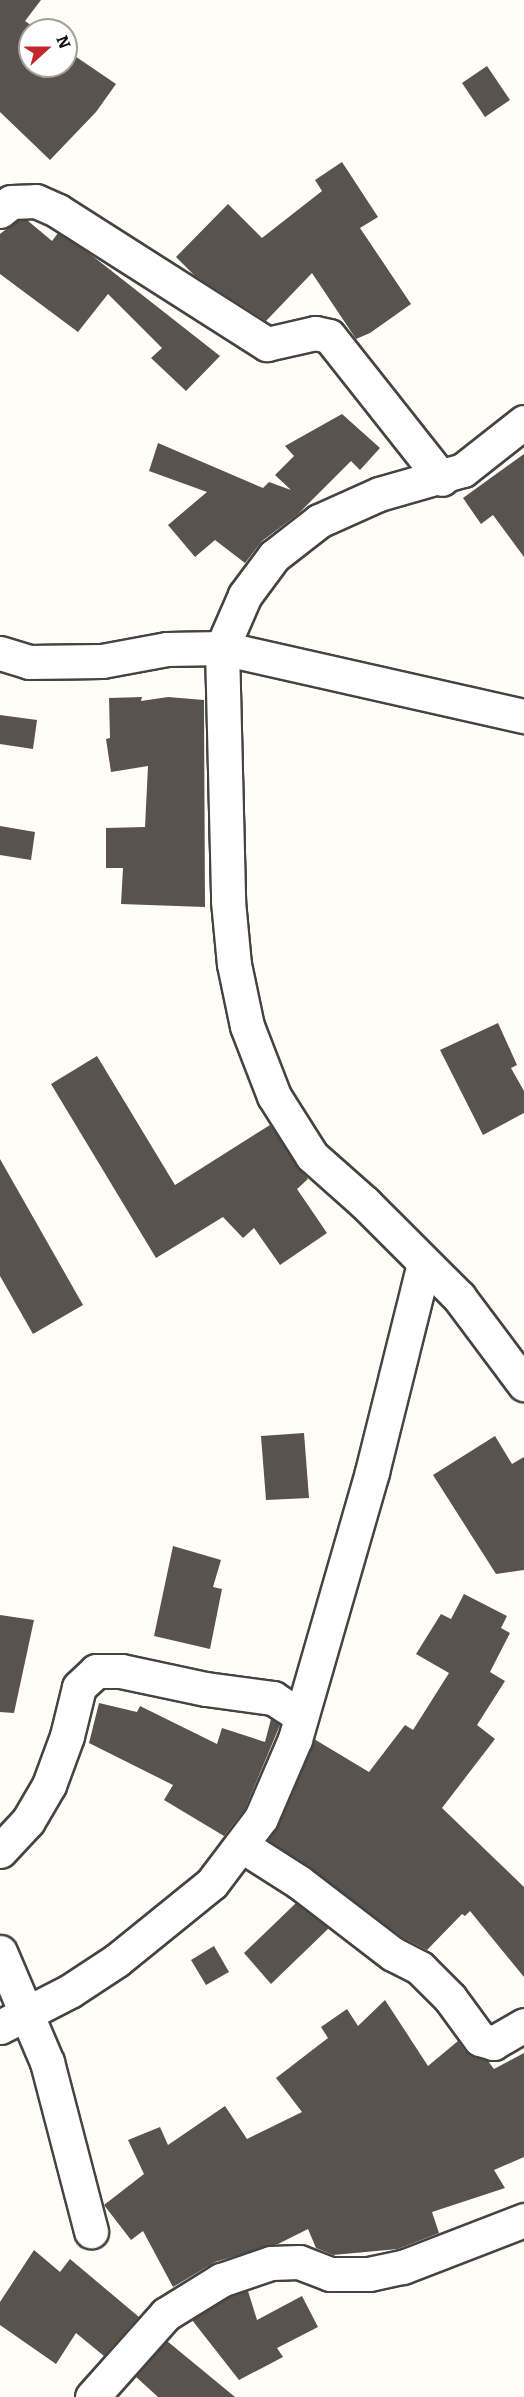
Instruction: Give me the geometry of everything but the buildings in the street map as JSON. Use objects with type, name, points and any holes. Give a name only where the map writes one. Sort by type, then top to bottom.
[{"type":"street","points":[[0,211],[11,202],[36,201],[58,211],[267,344],[315,333],[328,336],[442,479]]},
{"type":"street","points":[[524,422],[463,471],[442,479],[379,494],[320,521],[274,556],[245,595],[222,648],[228,900],[234,964],[246,1026],[274,1096],[312,1156],[365,1203],[459,1297],[524,1384]]},
{"type":"street","points":[[0,652],[29,662],[102,661],[167,649],[222,648],[524,716]]},
{"type":"street","points":[[13,2020],[117,1960],[212,1883],[261,1818],[301,1716],[372,1472],[424,1263]]},
{"type":"street","points":[[0,1851],[28,1821],[49,1785],[67,1736],[79,1687],[96,1671],[121,1671],[206,1689],[273,1698],[301,1716]]},
{"type":"street","points":[[241,1845],[299,1882],[393,1954],[420,1968],[450,1998],[480,2039],[493,2043],[524,2025]]},
{"type":"street","points":[[0,1952],[13,2020],[47,2062],[91,2231]]},
{"type":"street","points":[[92,2397],[166,2314],[221,2280],[271,2263],[299,2262],[330,2274],[369,2274],[404,2267],[524,2220]]}]
